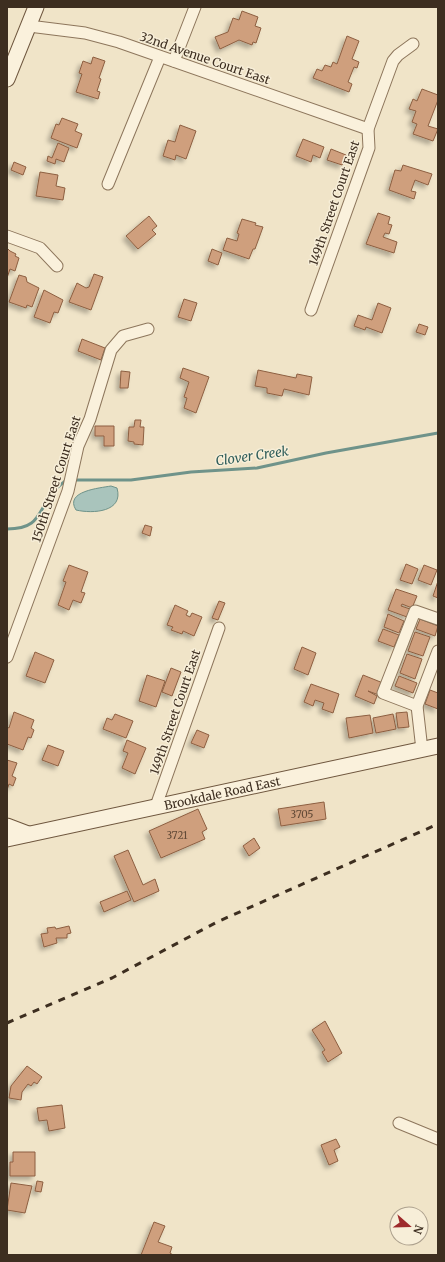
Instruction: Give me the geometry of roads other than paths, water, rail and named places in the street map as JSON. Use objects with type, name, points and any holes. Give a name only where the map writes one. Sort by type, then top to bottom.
[{"type":"main road","points":[[7,79],[36,7]]},
{"type":"main road","name":"Brookdale Road East","points":[[7,839],[438,746]]},
{"type":"main road","points":[[7,826],[28,834]]},
{"type":"street","points":[[174,61],[195,7]]},
{"type":"street","name":"32nd Avenue Court East","points":[[29,26],[85,33],[119,42],[368,128]]},
{"type":"street","name":"149th Street Court East","points":[[311,310],[369,148],[368,128],[394,61],[398,55],[413,44]]},
{"type":"street","points":[[108,184],[160,57]]},
{"type":"street","points":[[7,236],[40,248],[57,266]]},
{"type":"street","name":"150th Street Court East","points":[[7,657],[68,491],[78,446],[90,418],[111,350],[123,336],[148,329]]},
{"type":"street","points":[[417,706],[383,693],[415,610],[438,619]]},
{"type":"street","name":"149th Street Court East","points":[[156,806],[219,628]]},
{"type":"street","points":[[422,750],[417,706],[438,651]]},
{"type":"street","points":[[399,1123],[438,1139]]},
{"type":"water","points":[[111,486],[117,488],[118,496],[112,507],[106,510],[91,512],[76,510],[74,504],[75,499],[79,495],[92,489]]},
{"type":"waterway","name":"Clover Creek","points":[[74,480],[131,480],[191,472],[257,468],[326,453],[438,433]]},
{"type":"waterway","points":[[7,529],[25,526],[36,519],[55,489],[66,480]]},
{"type":"railway","points":[[7,1023],[112,978],[217,922],[438,824]]}]
